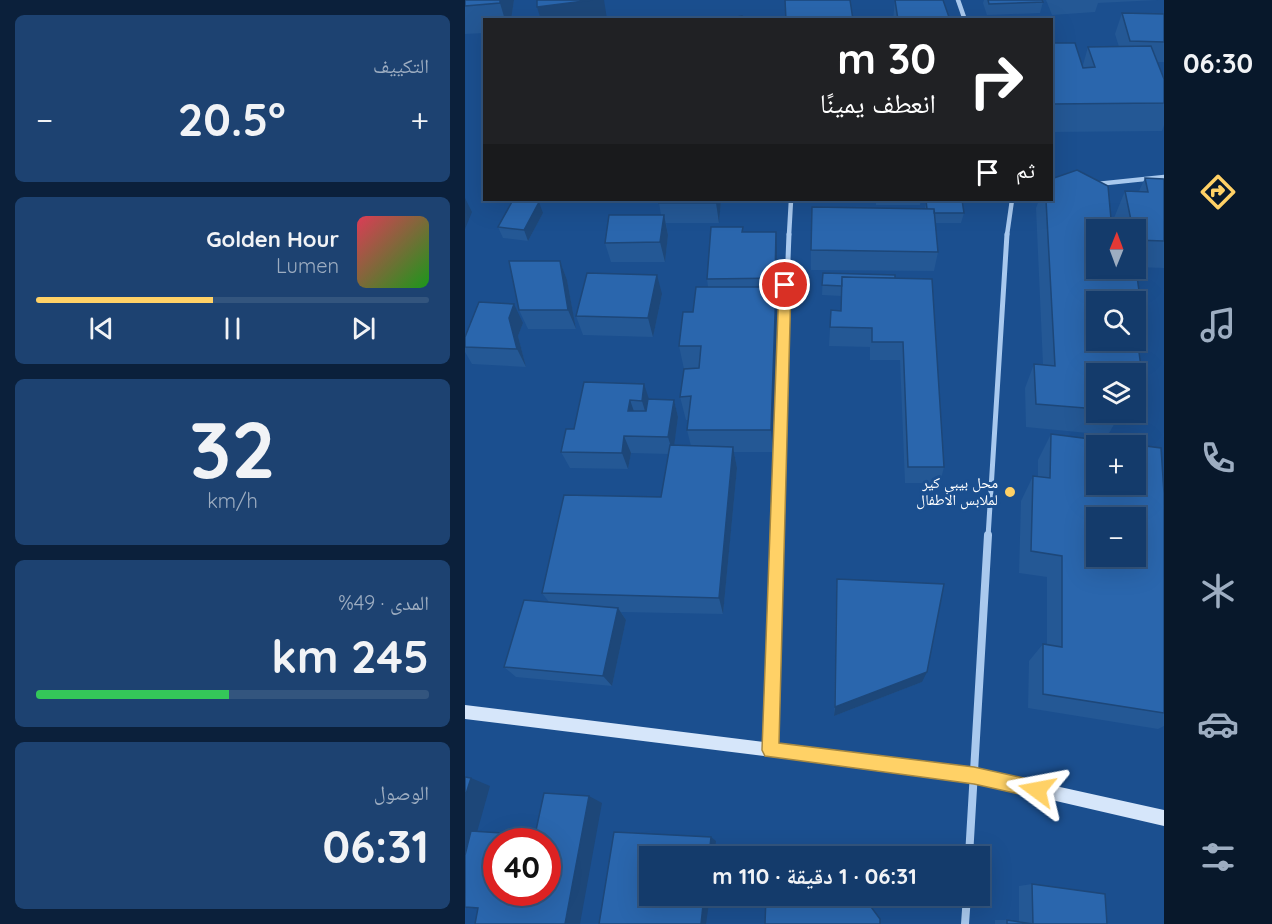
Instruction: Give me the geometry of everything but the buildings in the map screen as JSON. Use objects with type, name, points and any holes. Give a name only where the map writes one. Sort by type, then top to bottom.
[{"type":"street","points":[[958,0],[964,18]]},
{"type":"street","points":[[1085,185],[1164,177]]},
{"type":"street","points":[[771,750],[785,285],[791,201]]},
{"type":"street","points":[[970,846],[1004,258],[1012,201]]},
{"type":"street","points":[[465,712],[974,776],[1164,818]]},
{"type":"street","points":[[965,924],[966,906]]},
{"type":"place","name":"محل بيبي كير لملابس الاطفال","points":[[1010,492]]},
{"type":"route","points":[[785,285],[771,750],[974,776],[1037,790]]}]
